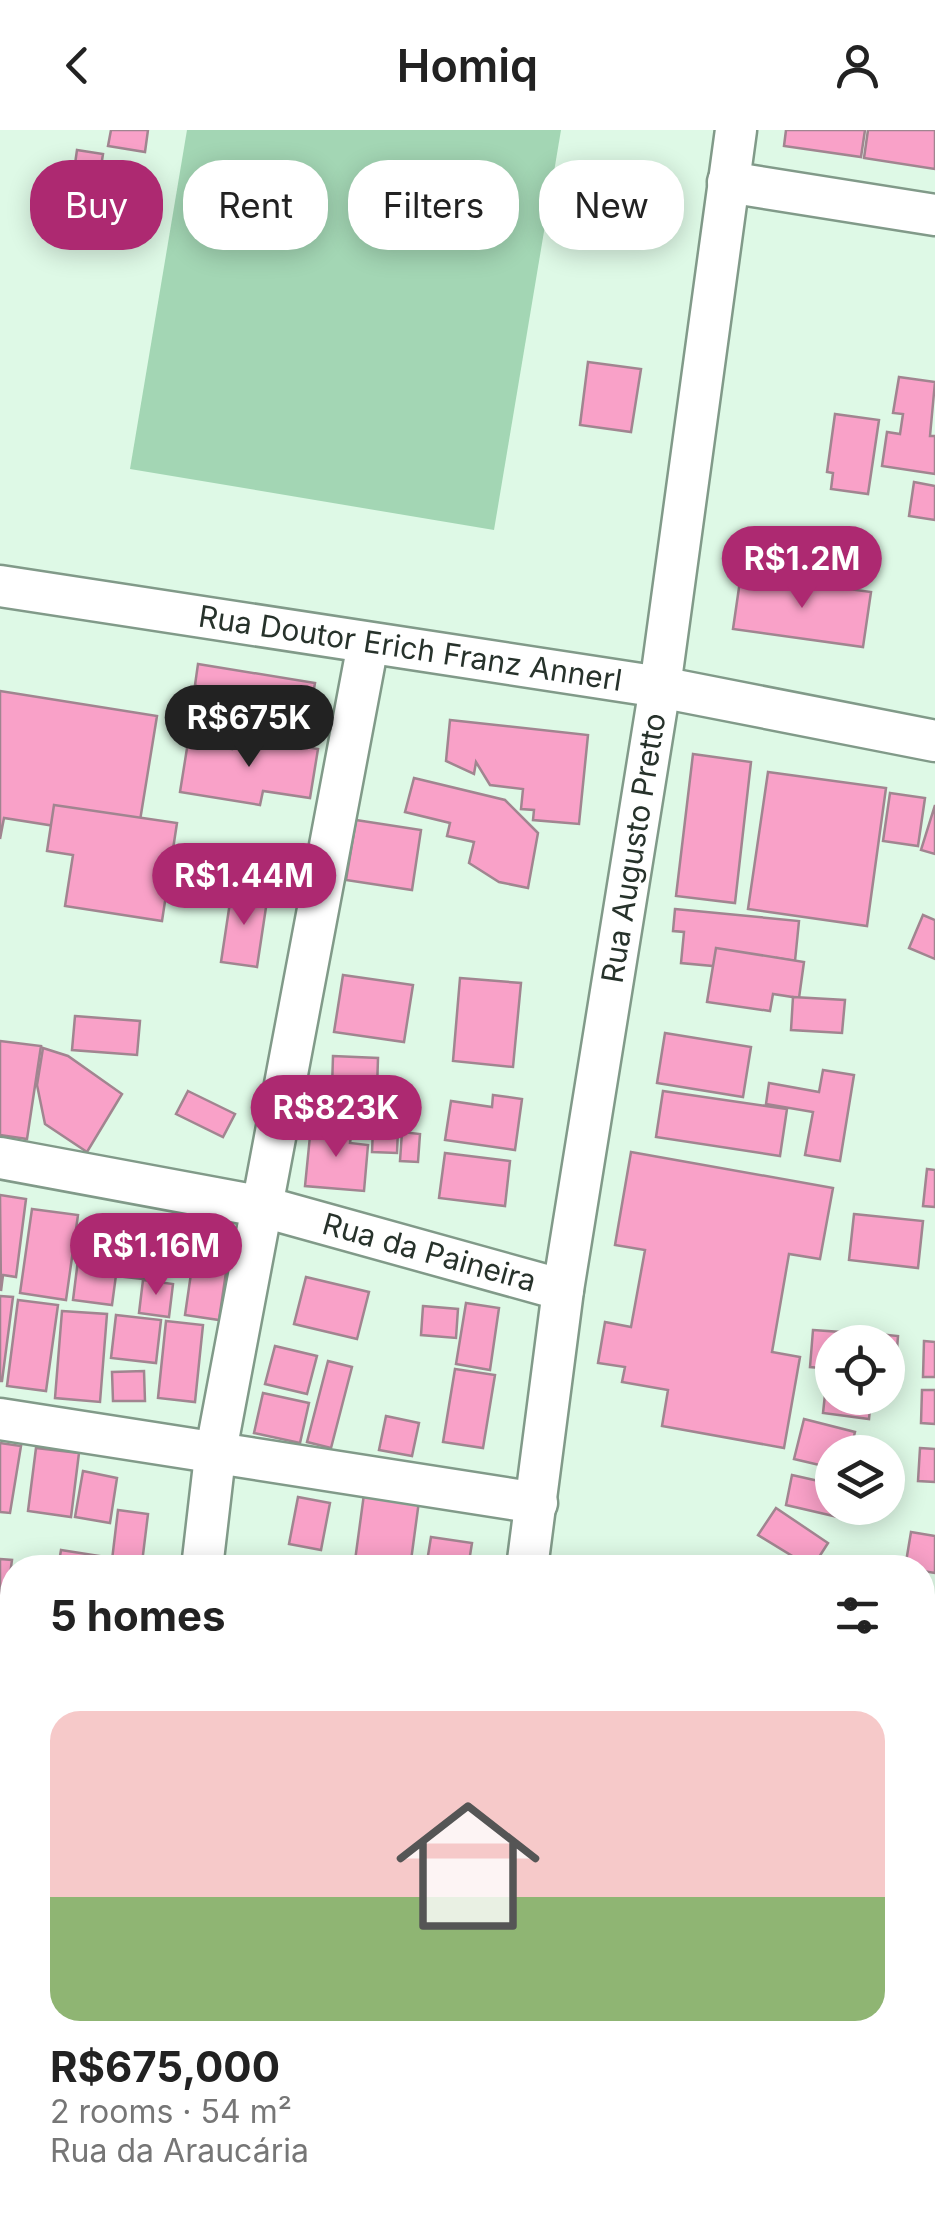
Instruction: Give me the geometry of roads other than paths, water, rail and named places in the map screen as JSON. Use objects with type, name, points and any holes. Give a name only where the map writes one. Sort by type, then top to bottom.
[{"type":"street","name":"Rua Augusto Pretto","points":[[529,1555],[563,1290],[660,687],[736,130]]},
{"type":"street","points":[[728,182],[935,215]]},
{"type":"street","name":"Rua Doutor Erich Franz Annerl","points":[[0,586],[660,687],[935,741]]},
{"type":"street","points":[[204,1555],[215,1456],[368,644]]},
{"type":"street","name":"Rua da Paineira","points":[[0,1158],[264,1207],[563,1290]]},
{"type":"street","points":[[0,1419],[215,1456],[537,1503]]}]
